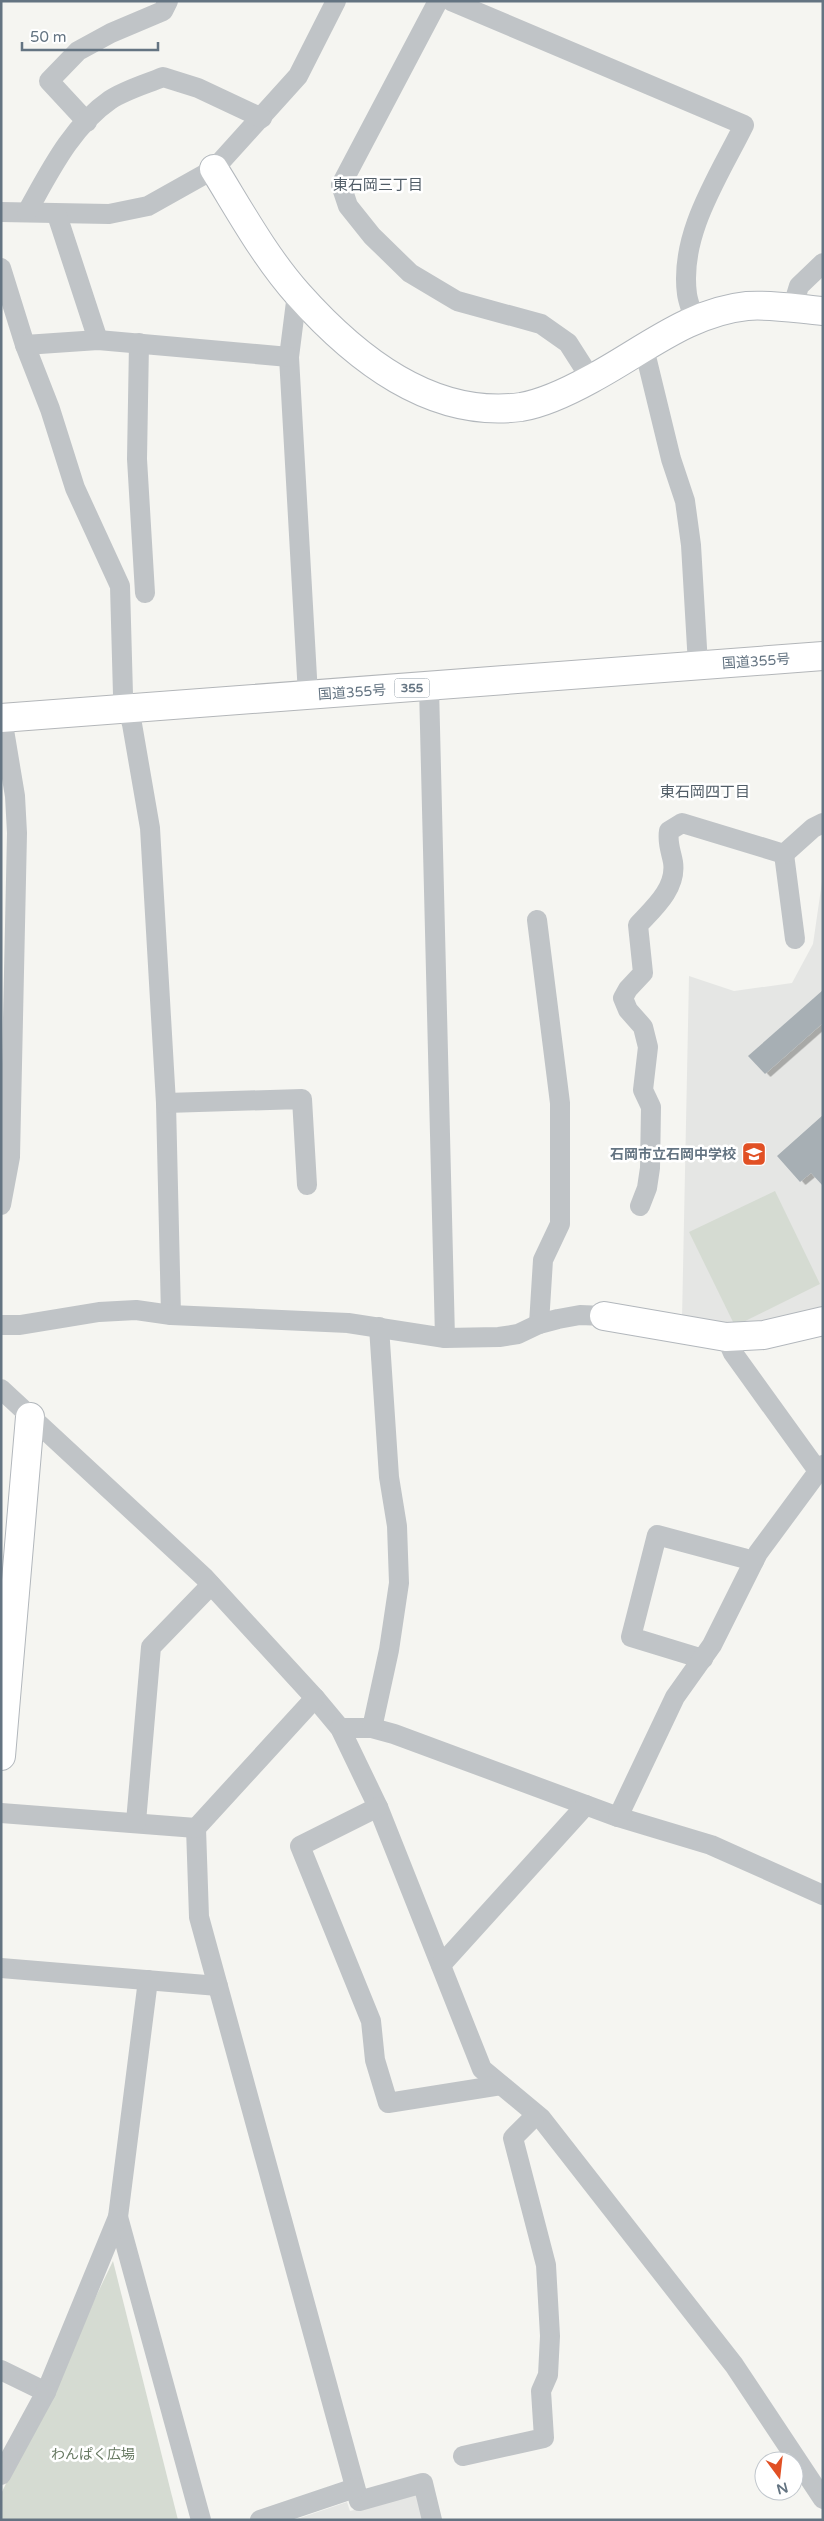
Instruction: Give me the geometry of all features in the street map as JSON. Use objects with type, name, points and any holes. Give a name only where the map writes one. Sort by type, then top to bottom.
[{"type":"main road","points":[[214,169],[263,247],[298,294],[368,360],[399,381],[428,396],[461,406],[497,409],[523,406],[546,400],[591,380],[694,320],[714,312],[747,306],[823,311]]},
{"type":"main road","name":"国道355号","points":[[2,718],[823,656]]},
{"type":"main road","points":[[604,1316],[726,1337],[764,1335],[823,1321]]},
{"type":"main road","points":[[1,1756],[30,1417]]},
{"type":"street","points":[[87,122],[49,81],[78,52],[111,33],[163,11],[168,1]]},
{"type":"street","points":[[1,212],[57,215],[109,214],[148,206],[214,169],[298,76],[336,1]]},
{"type":"street","points":[[438,1],[341,184],[348,206],[372,236],[410,273],[457,301],[541,324],[568,343],[591,380]]},
{"type":"street","points":[[451,1],[744,125],[699,216],[688,259],[687,294],[694,320]]},
{"type":"street","points":[[27,212],[62,151],[87,122],[110,100],[163,77],[198,88],[262,118]]},
{"type":"street","points":[[57,215],[98,340]]},
{"type":"street","points":[[792,309],[799,286],[823,263]]},
{"type":"street","points":[[1,268],[4,288],[50,410],[75,488],[120,586],[124,695],[129,708],[150,828],[166,1103],[171,1315]]},
{"type":"street","points":[[298,294],[289,357],[308,695]]},
{"type":"street","points":[[25,345],[98,340],[289,357]]},
{"type":"street","points":[[139,344],[137,459],[145,593]]},
{"type":"street","points":[[644,348],[671,459],[685,501],[692,545],[698,665]]},
{"type":"street","points":[[429,687],[445,1338]]},
{"type":"street","points":[[2,718],[14,796],[17,833],[8,918],[6,1094],[10,1157],[2,1194]]},
{"type":"street","points":[[640,1206],[647,1188],[650,1168],[651,1107],[644,1090],[648,1048],[643,1027],[628,1010],[623,998],[628,988],[643,973],[638,925],[670,888],[674,864],[667,841],[669,831],[682,823],[784,854]]},
{"type":"street","points":[[784,854],[813,828],[823,823]]},
{"type":"street","points":[[784,854],[795,938]]},
{"type":"street","points":[[536,920],[560,1103],[560,1224],[543,1260],[539,1324]]},
{"type":"street","points":[[166,1103],[302,1099],[307,1185]]},
{"type":"street","points":[[1,1325],[20,1325],[99,1312],[136,1310],[171,1315],[348,1323],[445,1338],[499,1337],[518,1334],[539,1324],[580,1315],[604,1316]]},
{"type":"street","points":[[372,1728],[389,1650],[398,1583],[397,1526],[389,1477],[379,1327]]},
{"type":"street","points":[[618,1817],[675,1697],[712,1645],[754,1561],[821,1468],[733,1353],[726,1337]]},
{"type":"street","points":[[1,1389],[211,1584],[340,1728],[378,1807],[482,2069],[536,2115],[734,2365],[823,2499]]},
{"type":"street","points":[[702,1659],[631,1637],[657,1535],[754,1561]]},
{"type":"street","points":[[136,1822],[151,1647],[211,1584]]},
{"type":"street","points":[[315,1698],[196,1828],[199,1917],[359,2501],[423,2483],[432,2520]]},
{"type":"street","points":[[340,1728],[372,1728],[394,1734],[618,1817],[711,1845],[823,1895]]},
{"type":"street","points":[[441,1965],[586,1805]]},
{"type":"street","points":[[378,1807],[300,1846],[371,2021],[375,2060],[388,2103],[501,2085]]},
{"type":"street","points":[[1,1813],[196,1828]]},
{"type":"street","points":[[1,1968],[218,1986]]},
{"type":"street","points":[[1,2475],[46,2392],[118,2217],[148,1980]]},
{"type":"street","points":[[463,2456],[544,2438],[541,2391],[548,2374],[550,2336],[546,2265],[513,2138],[536,2115]]},
{"type":"street","points":[[118,2217],[201,2520]]},
{"type":"street","points":[[1,2370],[46,2392]]},
{"type":"street","points":[[260,2520],[356,2488]]},
{"type":"shaded area","name":"石岡市立石岡中学校","points":[[823,875],[823,1317],[737,1329],[682,1319],[689,976],[734,991],[792,983],[813,944]]},
{"type":"shaded area","points":[[418,2494],[425,2520],[294,2520],[347,2502],[350,2511]]},
{"type":"green space","points":[[775,1191],[820,1284],[735,1326],[689,1232]]},
{"type":"green space","name":"わんぱく広場","points":[[113,2261],[178,2520],[1,2520],[1,2494]]},
{"type":"building","points":[[823,990],[823,1023],[765,1074],[748,1056]]},
{"type":"building","points":[[823,1115],[823,1186],[811,1173],[800,1182],[777,1156]]},
{"type":"place","name":"石岡市立石岡中学校","points":[[754,1154]]},
{"type":"district","name":"東石岡三丁目","points":[[378,185]]},
{"type":"district","name":"東石岡四丁目","points":[[705,792]]}]
